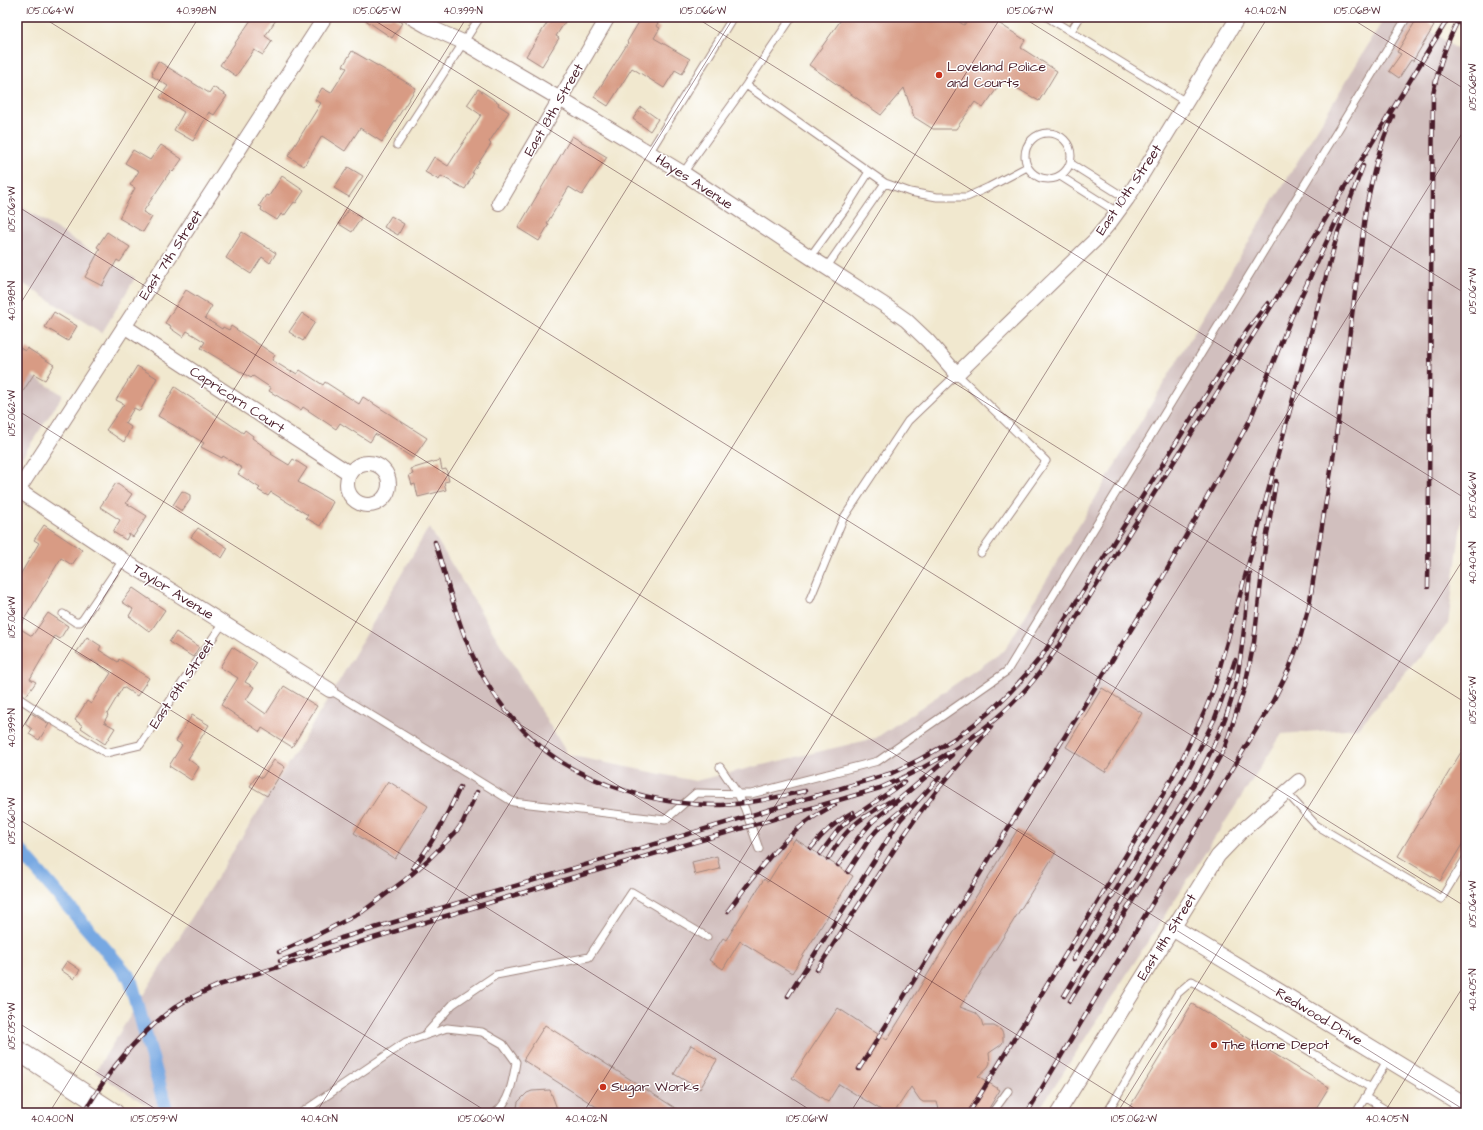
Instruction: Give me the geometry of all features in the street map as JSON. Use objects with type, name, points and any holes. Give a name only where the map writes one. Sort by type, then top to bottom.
[{"type":"main road","points":[[17,1050],[114,1113]]},
{"type":"street","name":"East 7th Street","points":[[18,491],[325,17]]},
{"type":"street","name":"Hayes Avenue","points":[[411,17],[427,26],[464,42],[683,173],[906,320],[928,341],[957,374]]},
{"type":"street","name":"East 8th Street","points":[[499,203],[608,17]]},
{"type":"street","name":"East 10th Street","points":[[957,374],[1095,240],[1126,199],[1238,17]]},
{"type":"street","points":[[1461,17],[1466,20]]},
{"type":"street","name":"Capricorn Court","points":[[124,326],[349,473]]},
{"type":"street","name":"Taylor Avenue","points":[[18,491],[123,560],[330,690]]},
{"type":"street","name":"East 11th Street","points":[[1058,1113],[1218,856],[1243,830],[1299,781]]},
{"type":"street","name":"Redwood Drive","points":[[1173,928],[1466,1106]]},
{"type":"lane","points":[[396,145],[480,17]]},
{"type":"lane","points":[[649,153],[733,17]]},
{"type":"lane","points":[[683,173],[792,17]]},
{"type":"lane","points":[[1047,17],[1186,102]]},
{"type":"lane","points":[[1071,31],[1080,17]]},
{"type":"lane","points":[[330,690],[513,802],[665,820],[696,793],[751,794],[878,761],[1007,671],[1407,17]]},
{"type":"lane","points":[[746,84],[885,184],[910,192],[936,197],[967,197],[990,187],[1027,167]]},
{"type":"lane","points":[[1046,133],[1054,134],[1061,137],[1070,148],[1070,164],[1068,169],[1060,176],[1052,179],[1037,177],[1027,167],[1025,152],[1028,145],[1039,135],[1046,133]]},
{"type":"lane","points":[[1070,164],[1126,199]]},
{"type":"lane","points":[[810,258],[848,205],[869,172]]},
{"type":"lane","points":[[1060,176],[1117,212]]},
{"type":"lane","points":[[826,268],[885,184]]},
{"type":"lane","points":[[810,599],[843,520],[852,506],[908,421],[957,374],[1046,461],[981,553]]},
{"type":"lane","points":[[64,614],[75,622],[80,622],[123,560]]},
{"type":"lane","name":"East 8th Street","points":[[17,697],[106,753],[140,745],[223,623]]},
{"type":"lane","points":[[720,767],[738,794],[745,808],[759,849]]},
{"type":"lane","points":[[1286,792],[1316,825],[1441,899],[1466,858]]},
{"type":"lane","points":[[424,1036],[453,1004],[496,975],[589,957],[632,892],[707,936]]},
{"type":"lane","points":[[1107,1113],[1178,993],[1192,981],[1371,1088]]},
{"type":"lane","points":[[301,1113],[406,1042],[447,1028],[482,1032],[504,1044],[516,1062],[510,1090],[499,1110],[495,1113]]},
{"type":"lane","points":[[1356,1113],[1388,1059]]},
{"type":"lane","points":[[992,1113],[1008,1091]]},
{"type":"lane","points":[[1365,1097],[1391,1113]]},
{"type":"shaded area","points":[[1385,17],[1410,17],[1466,55],[1466,479],[1448,624],[1358,728],[1282,734],[1037,1113],[159,1113],[95,1072],[329,698],[429,527],[568,755],[695,781],[876,738],[1005,650],[1196,329]]},
{"type":"shaded area","points":[[17,204],[135,278],[102,333],[17,280]]},
{"type":"shaded area","points":[[17,366],[63,395],[18,463],[17,463]]},
{"type":"building","points":[[253,17],[278,17],[265,36],[272,41],[263,55],[254,50],[236,76],[220,65]]},
{"type":"building","points":[[361,17],[394,17],[402,23],[392,38]]},
{"type":"building","points":[[551,17],[568,17],[556,36],[559,38],[542,66],[526,56]]},
{"type":"building","points":[[642,17],[662,17],[656,26],[660,28],[654,38],[690,59],[682,74],[675,70],[664,88],[632,68],[608,106],[594,97],[628,43],[627,42]]},
{"type":"building","name":"Loveland Police and Courts","points":[[843,17],[951,17],[964,25],[970,17],[989,17],[1025,40],[1021,48],[1057,71],[1039,101],[1003,80],[983,108],[975,102],[956,129],[933,129],[914,117],[904,88],[881,115],[809,65]]},
{"type":"building","points":[[1418,17],[1434,26],[1413,61],[1411,60],[1399,78],[1389,71],[1401,54],[1397,52]]},
{"type":"building","points":[[352,51],[416,88],[382,142],[360,128],[345,151],[322,136],[304,166],[288,156],[321,103],[315,100],[322,88],[331,93],[347,68],[343,66]]},
{"type":"building","points":[[158,61],[209,93],[213,87],[227,96],[214,115],[209,112],[193,141],[174,130],[184,112],[160,97],[168,86],[152,76],[152,72]]},
{"type":"building","points":[[478,89],[499,103],[498,105],[509,112],[489,142],[491,144],[472,173],[474,173],[465,189],[441,176],[439,180],[425,172],[434,157],[448,166],[481,115],[467,105]]},
{"type":"building","points":[[641,107],[658,119],[650,131],[633,119]]},
{"type":"building","points":[[572,136],[607,157],[582,195],[569,187],[547,223],[549,224],[539,241],[518,228]]},
{"type":"building","points":[[161,145],[182,159],[173,172],[171,170],[143,212],[152,217],[143,232],[119,218],[135,188],[130,185],[139,171],[125,163],[133,150],[150,160]]},
{"type":"building","points":[[348,167],[363,176],[349,197],[334,188]]},
{"type":"building","points":[[282,176],[304,191],[296,203],[294,202],[284,216],[281,214],[277,220],[261,210],[262,207],[259,206],[266,195],[269,196]]},
{"type":"building","points":[[348,210],[361,218],[352,232],[339,224]]},
{"type":"building","points":[[391,216],[404,224],[398,235],[384,227]]},
{"type":"building","points":[[107,232],[130,247],[120,262],[117,260],[102,286],[85,277],[100,249],[97,247]]},
{"type":"building","points":[[242,232],[276,253],[270,263],[262,257],[251,274],[226,258]]},
{"type":"building","points":[[186,290],[212,306],[205,318],[222,329],[223,327],[229,330],[231,326],[275,355],[272,360],[291,372],[292,371],[297,374],[300,370],[323,385],[325,382],[359,404],[363,397],[427,438],[413,458],[375,434],[370,442],[340,423],[336,429],[303,407],[301,410],[269,391],[271,388],[253,376],[251,378],[201,348],[205,342],[187,331],[183,337],[170,328],[171,326],[165,323]]},
{"type":"building","points":[[54,312],[77,326],[68,341],[45,327]]},
{"type":"building","points":[[302,313],[315,322],[303,341],[289,332]]},
{"type":"building","points":[[17,346],[25,351],[27,348],[54,365],[45,380],[34,374],[17,401]]},
{"type":"building","points":[[137,366],[157,378],[140,411],[134,408],[125,423],[131,427],[124,442],[106,430],[124,404],[116,400]]},
{"type":"building","points":[[175,387],[243,433],[245,430],[253,436],[252,438],[272,452],[271,454],[289,465],[293,459],[307,468],[298,482],[333,502],[320,526],[306,518],[308,515],[271,492],[268,496],[258,490],[260,488],[238,474],[242,468],[223,456],[222,458],[201,447],[204,443],[158,416]]},
{"type":"building","points":[[440,460],[442,470],[446,469],[449,481],[444,482],[446,490],[418,497],[415,484],[412,485],[409,475],[413,474],[411,469]]},
{"type":"building","points":[[116,483],[132,494],[126,503],[147,516],[133,537],[129,534],[126,540],[113,532],[120,520],[100,507]]},
{"type":"building","points":[[182,491],[190,495],[190,500],[182,511],[173,505]]},
{"type":"building","points":[[44,525],[82,550],[72,565],[61,558],[19,628],[32,636],[48,613],[68,626],[60,639],[55,636],[30,679],[36,682],[26,696],[17,690],[17,580],[39,543],[34,540]]},
{"type":"building","points":[[198,528],[228,548],[222,558],[191,537]]},
{"type":"building","points":[[133,588],[165,610],[150,632],[129,616],[133,609],[122,602]]},
{"type":"building","points":[[176,632],[199,647],[193,657],[169,642]]},
{"type":"building","points":[[87,637],[101,646],[99,650],[118,662],[119,659],[149,678],[137,696],[123,687],[104,722],[115,728],[105,744],[81,728],[83,726],[75,720],[87,701],[91,704],[111,673],[92,660],[91,662],[76,653]]},
{"type":"building","points":[[232,647],[257,663],[245,682],[254,687],[246,700],[266,714],[284,686],[317,706],[292,747],[262,728],[260,732],[221,705],[238,678],[220,667]]},
{"type":"building","points":[[1102,688],[1142,713],[1105,772],[1066,747]]},
{"type":"building","points":[[31,713],[49,724],[39,740],[29,734],[32,729],[25,724]]},
{"type":"building","points":[[192,715],[209,725],[188,759],[199,767],[191,780],[169,766],[182,745],[176,741]]},
{"type":"building","points":[[1466,744],[1466,838],[1440,881],[1398,856]]},
{"type":"building","points":[[274,760],[285,767],[267,796],[250,786],[257,775],[262,778]]},
{"type":"building","points":[[388,781],[428,806],[395,859],[354,833]]},
{"type":"building","points":[[1018,829],[1056,852],[960,1007],[976,1013],[981,1019],[983,1026],[994,1026],[1001,1030],[1003,1034],[1003,1042],[989,1053],[990,1063],[988,1067],[978,1076],[1000,1090],[986,1113],[940,1113],[937,1102],[923,1102],[911,1087],[894,1113],[886,1113],[839,1084],[828,1102],[792,1078],[838,1008],[887,1040]]},
{"type":"building","points":[[795,839],[853,876],[792,973],[740,941],[723,969],[709,960],[723,938],[726,940],[764,879],[768,882]]},
{"type":"building","points":[[717,856],[720,869],[695,875],[692,862]]},
{"type":"building","points":[[67,961],[80,970],[74,979],[61,970]]},
{"type":"building","name":"The Home Depot","points":[[1192,1004],[1329,1087],[1313,1113],[1126,1113]]},
{"type":"building","name":"Sugar Works","points":[[545,1025],[683,1113],[606,1113],[523,1060]]},
{"type":"building","points":[[691,1045],[717,1060],[700,1089],[674,1074]]},
{"type":"building","points":[[550,1090],[556,1106],[556,1113],[516,1113],[518,1102],[527,1093],[532,1091]]},
{"type":"waterway","points":[[17,847],[130,978],[167,1113]]},
{"type":"railway","points":[[84,1113],[115,1066],[148,1030],[180,1004],[219,985],[554,883],[880,788],[940,758],[977,734],[1011,705],[1042,670],[1056,650],[1299,262],[1449,17]]},
{"type":"railway","points":[[1428,587],[1433,94],[1444,54],[1460,17]]},
{"type":"railway","points":[[1027,1113],[1273,701],[1289,669],[1299,642],[1309,606],[1334,452],[1366,209],[1373,174],[1380,150],[1393,116]]},
{"type":"railway","points":[[969,1113],[1162,796],[1204,713],[1214,688],[1236,610],[1338,232],[1363,166]]},
{"type":"railway","points":[[859,1069],[1158,586],[1250,420],[1291,318],[1339,215]]},
{"type":"railway","points":[[280,961],[341,938],[892,773],[916,762],[957,737],[976,723],[1011,692],[1044,653],[1247,330],[1268,303]]},
{"type":"railway","points":[[1070,1001],[1207,780],[1225,747],[1245,686],[1254,642],[1265,547],[1276,481]]},
{"type":"railway","points":[[435,542],[462,629],[484,678],[512,718],[548,753],[575,770],[609,785],[646,796],[684,803],[702,805],[732,804],[763,800],[805,791]]},
{"type":"railway","points":[[1064,996],[1195,782],[1219,734],[1229,709],[1236,683],[1250,574]]},
{"type":"railway","points":[[1073,960],[1182,782],[1215,718],[1235,660]]},
{"type":"railway","points":[[817,970],[918,815],[938,789],[991,727]]},
{"type":"railway","points":[[838,865],[872,822],[952,755]]},
{"type":"railway","points":[[788,996],[900,820],[939,778]]},
{"type":"railway","points":[[820,854],[838,830],[849,820],[904,782]]},
{"type":"railway","points":[[413,868],[439,829],[460,787]]},
{"type":"railway","points":[[279,952],[362,912],[405,880],[455,833],[463,822],[477,792]]},
{"type":"railway","points":[[828,859],[845,834],[853,826],[892,800]]},
{"type":"railway","points":[[728,911],[763,865],[788,837],[818,814],[835,805]]},
{"type":"railway","points":[[848,872],[870,838],[877,830],[908,805]]},
{"type":"railway","points":[[811,848],[830,828],[853,812]]},
{"type":"place","name":"Loveland Police and Courts","points":[[939,75]]},
{"type":"place","name":"The Home Depot","points":[[1214,1045]]},
{"type":"place","name":"Sugar Works","points":[[603,1087]]}]
